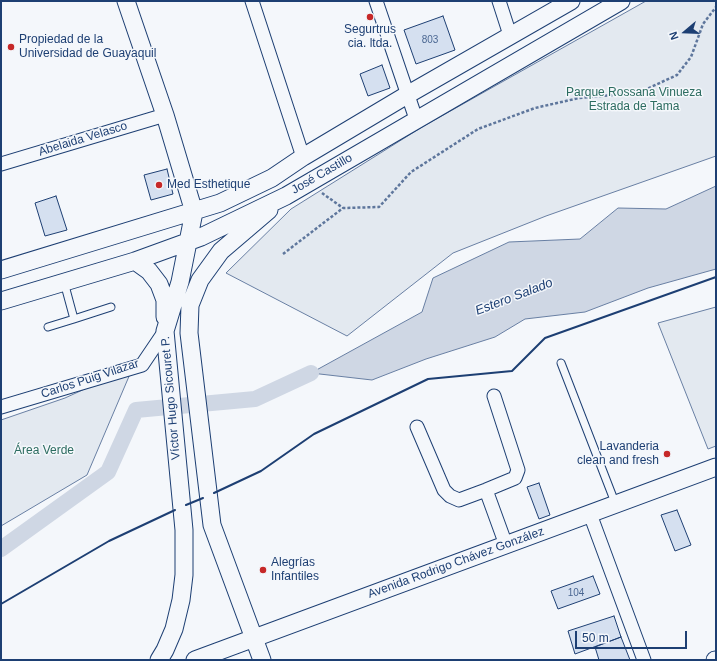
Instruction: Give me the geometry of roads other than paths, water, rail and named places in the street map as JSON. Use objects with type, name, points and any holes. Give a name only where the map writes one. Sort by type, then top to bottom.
[{"type":"street","name":"Víctor Hugo Sicouret P.","points":[[126,1],[165,115],[194,212],[180,282],[166,336],[184,530],[184,575],[181,600],[174,629],[159,660]]},
{"type":"street","points":[[252,1],[303,157]]},
{"type":"street","points":[[376,1],[416,119]]},
{"type":"street","points":[[499,1],[510,35]]},
{"type":"street","name":"José Castillo","points":[[1,270],[220,203],[272,178],[303,157],[407,95],[571,1]]},
{"type":"street","name":"José Castillo","points":[[1,300],[135,261],[201,237],[286,196],[621,1]]},
{"type":"street","name":"Abelaida Velasco","points":[[1,164],[165,115]]},
{"type":"street","name":"Víctor Hugo Sicouret P.","points":[[262,660],[212,525],[189,333],[190,305],[200,280],[221,251],[286,196]]},
{"type":"street","points":[[135,261],[149,271],[159,284],[165,300],[166,336]]},
{"type":"street","name":"Carlos Puig Vilazar","points":[[1,407],[142,365],[166,336]]},
{"type":"street","points":[[417,427],[444,490],[450,496],[459,500],[486,490],[515,478],[518,470],[494,396]]},
{"type":"street","name":"Avenida Rodrigo Chávez González","points":[[195,660],[716,467]]},
{"type":"street","points":[[486,490],[506,545]]},
{"type":"street","points":[[590,514],[644,660]]},
{"type":"lane","points":[[64,282],[74,318]]},
{"type":"lane","points":[[48,327],[112,307]]},
{"type":"lane","points":[[561,363],[616,505]]},
{"type":"water","name":"Estero Salado","points":[[716,186],[716,269],[648,288],[585,312],[525,319],[495,337],[426,359],[372,380],[311,373],[422,312],[433,278],[509,242],[580,239],[618,208],[666,209]]},
{"type":"waterway","points":[[1,549],[108,472],[136,410],[255,399],[311,373]]},
{"type":"place","name":"Segurtrus cia. ltda.","points":[[370,17]]},
{"type":"place","name":"Propiedad de la Universidad de Guayaquil","points":[[11,47]]},
{"type":"place","name":"Med Esthetique","points":[[159,185]]},
{"type":"place","name":"Lavanderia clean and fresh","points":[[667,454]]},
{"type":"place","name":"Alegrías Infantiles","points":[[263,570]]},
{"type":"park label","name":"Parque Rossana Vinueza Estrada de Tama","points":[[634,100]]},
{"type":"park label","name":"Área Verde","points":[[44,451]]}]
